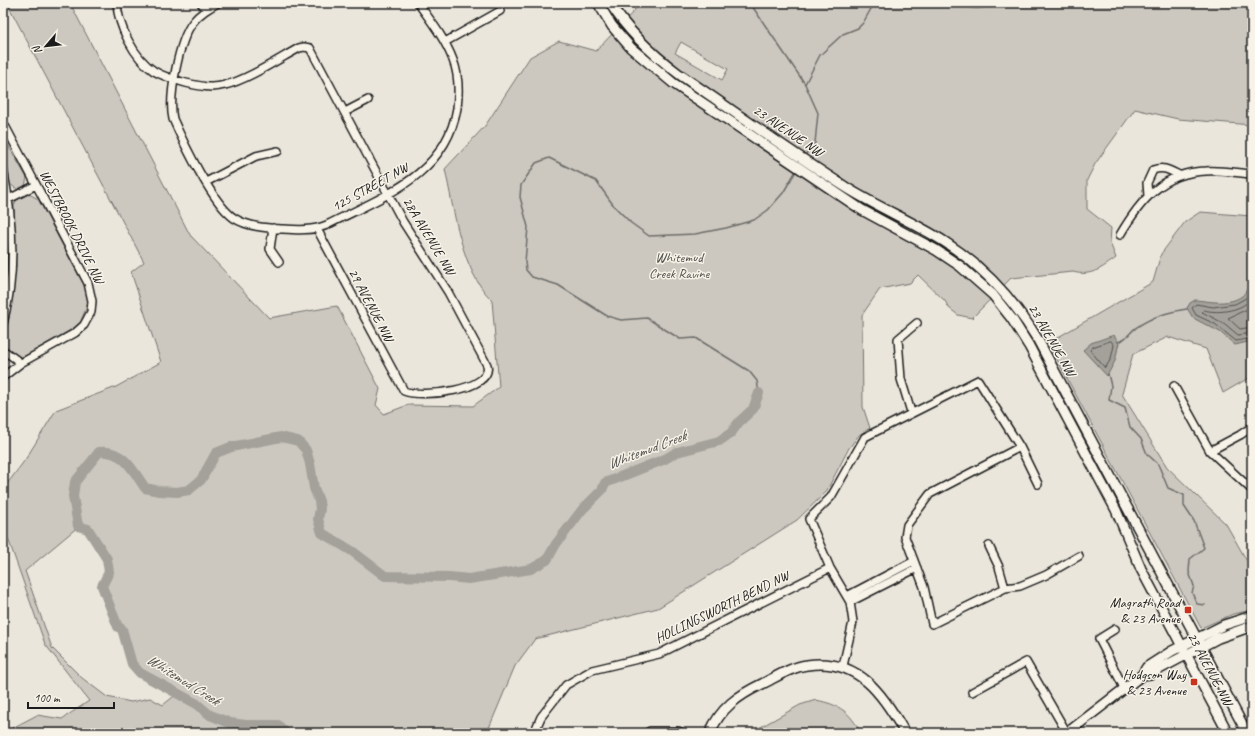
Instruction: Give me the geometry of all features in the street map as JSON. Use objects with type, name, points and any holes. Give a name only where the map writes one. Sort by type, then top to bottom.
[{"type":"main road","name":"23 AVENUE NW","points":[[598,3],[612,26],[631,48],[673,83],[773,144],[824,172],[870,202],[944,242],[966,257],[1000,287],[1021,312],[1038,340],[1247,733]]},
{"type":"main road","name":"23 AVENUE NW","points":[[610,3],[620,19],[656,56],[773,144],[817,181],[862,210],[925,244],[960,266],[993,295],[1012,319],[1029,346],[1113,503],[1137,560],[1228,733]]},
{"type":"main road","points":[[1067,733],[1142,675],[1150,674],[1184,650],[1231,622],[1252,616]]},
{"type":"main road","points":[[1199,642],[1252,626]]},
{"type":"main road","points":[[710,733],[722,712],[735,699],[778,675],[806,665],[824,664],[843,666],[867,681],[888,703],[905,733]]},
{"type":"street","points":[[117,3],[122,24],[141,59],[152,70],[174,79]]},
{"type":"street","points":[[201,3],[206,9],[218,3]]},
{"type":"street","name":"125 STREET NW","points":[[206,9],[189,28],[174,79],[171,98],[174,119],[206,182],[220,205],[234,217],[250,225],[304,230],[317,229],[412,180],[426,168],[444,147],[454,122],[458,104],[458,83],[454,62],[445,42],[418,3]]},
{"type":"street","points":[[445,42],[500,11]]},
{"type":"street","name":"28A AVENUE NW","points":[[174,79],[202,87],[226,85],[299,48],[307,47],[315,54],[406,227],[448,292],[487,365],[487,374],[482,379],[458,390],[412,394],[404,391]]},
{"type":"street","points":[[345,112],[368,100]]},
{"type":"street","name":"WESTBROOK DRIVE NW","points":[[3,122],[88,283],[92,301],[87,322],[79,330],[20,363],[3,377]]},
{"type":"street","points":[[206,182],[256,156],[278,150]]},
{"type":"street","points":[[3,168],[9,198],[12,264],[9,294],[3,323]]},
{"type":"street","points":[[1148,196],[1148,183],[1153,170],[1160,168],[1168,169],[1179,175]]},
{"type":"street","points":[[1120,236],[1135,210],[1148,196],[1164,183],[1179,175],[1206,171],[1252,174]]},
{"type":"street","points":[[9,198],[36,185]]},
{"type":"street","points":[[273,228],[270,250],[280,262]]},
{"type":"street","name":"29 AVENUE NW","points":[[317,229],[399,385],[404,391]]},
{"type":"street","points":[[912,412],[901,379],[898,339],[917,323]]},
{"type":"street","points":[[3,350],[20,363]]},
{"type":"street","points":[[843,666],[853,622],[848,599],[830,568],[809,519],[831,497],[865,437],[978,380],[1020,447],[1038,484]]},
{"type":"street","points":[[1174,386],[1210,451],[1252,490]]},
{"type":"street","points":[[1210,451],[1252,427]]},
{"type":"street","points":[[1020,447],[930,494],[906,525],[905,537],[924,587],[932,624],[1005,588],[1020,586],[1046,575],[1079,556]]},
{"type":"street","points":[[989,546],[999,567],[1005,588]]},
{"type":"street","points":[[848,599],[916,565]]},
{"type":"street","name":"HOLLINGSWORTH BEND NW","points":[[534,733],[541,717],[566,685],[592,670],[659,654],[830,568]]},
{"type":"street","points":[[1115,629],[1099,639],[1124,688]]},
{"type":"street","points":[[972,692],[1026,662],[1067,733]]},
{"type":"street","points":[[647,733],[650,731],[678,731],[683,733]]},
{"type":"green space","name":"Whitemud Creek Ravine","points":[[7,3],[70,3],[190,235],[269,318],[337,306],[380,389],[376,405],[384,414],[408,405],[473,406],[499,387],[492,300],[481,288],[466,256],[460,239],[445,169],[485,126],[530,57],[559,41],[596,51],[635,10],[634,3],[1252,3],[1252,125],[1178,119],[1135,109],[1095,164],[1087,180],[1087,209],[1111,228],[1110,243],[1116,258],[1096,271],[1091,272],[1073,272],[1011,278],[972,318],[958,315],[949,308],[945,301],[918,275],[910,283],[880,289],[862,315],[863,407],[870,428],[859,435],[849,448],[826,492],[797,520],[658,608],[535,639],[515,666],[489,728],[485,733],[3,733],[37,715],[62,719],[89,701],[45,644],[3,524],[3,498],[7,484],[25,460],[56,410],[116,387],[161,362],[131,272],[144,262]],"holes":[[[681,42],[728,69],[722,80],[675,53]],[[79,526],[88,529],[107,559],[109,572],[102,586],[118,627],[122,629],[132,664],[140,673],[178,693],[163,705],[150,698],[131,702],[107,697],[82,678],[52,648],[25,571]]]},
{"type":"green space","points":[[4,138],[27,178],[25,186],[18,190],[10,184],[3,147]]},
{"type":"green space","points":[[25,194],[31,195],[38,199],[87,291],[88,304],[79,325],[25,356],[19,357],[9,353],[5,347],[4,338],[9,319],[16,266],[14,205],[17,199]]},
{"type":"green space","points":[[1200,212],[1252,216],[1252,376],[1223,393],[1206,349],[1168,337],[1133,354],[1122,394],[1167,467],[1226,524],[1252,570],[1252,610],[1233,614],[1201,628],[1048,343],[1153,282],[1161,254],[1185,222]]},
{"type":"green space","points":[[816,700],[831,704],[843,710],[857,725],[861,733],[754,733],[759,728],[800,705]]},
{"type":"water","points":[[1252,280],[1252,341],[1235,345],[1220,332],[1193,318],[1187,308],[1190,303],[1195,300],[1225,302],[1237,299],[1243,295]]},
{"type":"water","points":[[1114,335],[1119,343],[1115,361],[1107,376],[1083,350],[1091,343]]},
{"type":"waterway","points":[[750,3],[805,84]]},
{"type":"waterway","name":"Whitemud Creek","points":[[805,155],[815,143],[818,113],[805,84],[820,55],[843,34],[858,28],[863,23],[872,7],[871,3]]},
{"type":"waterway","name":"Whitemud Creek","points":[[958,3],[971,8],[982,8],[995,3]]},
{"type":"waterway","points":[[1176,3],[1180,5],[1215,3]]},
{"type":"waterway","name":"Whitemud Creek","points":[[759,393],[757,381],[749,371],[696,338],[680,339],[647,318],[621,320],[607,316],[558,285],[532,277],[526,270],[525,262],[528,227],[520,197],[521,185],[536,163],[549,158],[596,181],[614,206],[631,223],[649,236],[695,234],[726,228],[754,220],[768,210],[783,193],[796,171]]},
{"type":"waterway","points":[[1118,342],[1124,339],[1137,327],[1155,317],[1187,309]]},
{"type":"waterway","points":[[1108,374],[1111,386],[1109,400],[1125,408],[1130,427],[1141,439],[1147,454],[1158,464],[1168,488],[1184,495],[1184,506],[1194,521],[1204,548],[1190,559],[1189,572],[1194,586],[1192,593],[1197,604],[1205,605]]},
{"type":"waterway","name":"Whitemud Creek","points":[[286,733],[278,725],[246,725],[230,723],[210,715],[197,704],[140,673],[132,664],[122,629],[118,627],[102,586],[109,572],[107,559],[88,529],[78,526],[73,496],[75,482],[99,452],[107,452],[121,457],[132,468],[145,488],[159,491],[177,492],[189,490],[201,480],[216,453],[231,447],[281,437],[298,441],[306,450],[310,464],[314,488],[319,501],[320,509],[318,519],[322,533],[352,551],[385,576],[449,577],[469,579],[531,569],[547,560],[556,544],[582,510],[602,490],[605,483],[665,459],[677,452],[719,441],[731,433],[739,422],[753,409],[759,393]]},
{"type":"place","name":"Magrath Road & 23 Avenue","points":[[1188,610]]},
{"type":"place","name":"Hodgson Way & 23 Avenue","points":[[1194,682]]}]
